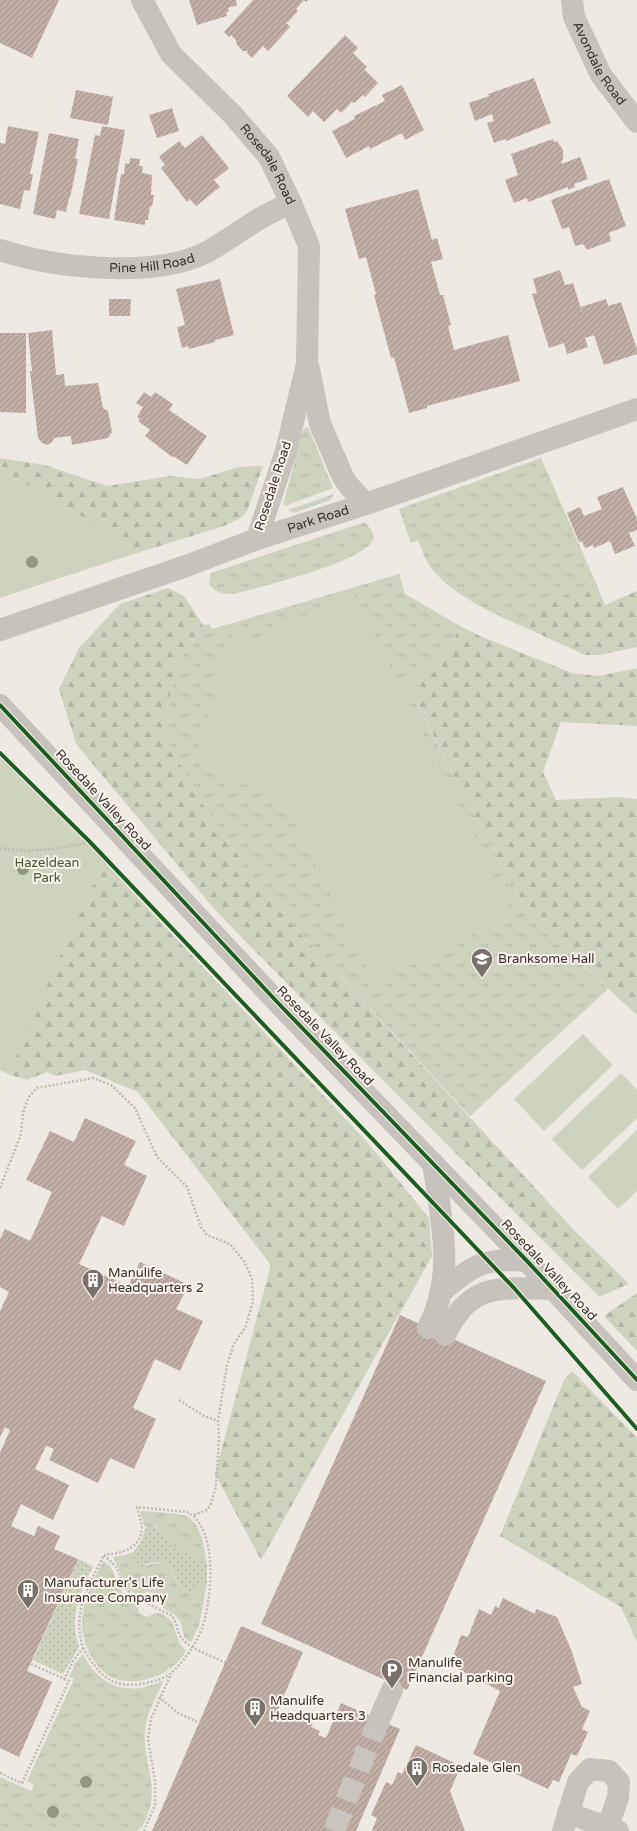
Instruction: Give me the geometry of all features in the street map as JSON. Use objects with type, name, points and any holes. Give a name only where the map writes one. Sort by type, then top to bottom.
[{"type":"street","name":"Rosedale Road","points":[[142,0],[171,54],[233,115],[269,157],[291,203],[309,246],[307,364],[286,451],[257,539]]},
{"type":"street","name":"Avondale Road","points":[[572,0],[574,17],[602,75],[637,122]]},
{"type":"street","name":"Pine Hill Road","points":[[0,250],[17,256],[77,265],[113,268],[150,267],[176,263],[206,252],[260,218],[291,203]]},
{"type":"street","name":"Rosedale Road","points":[[307,364],[320,424],[343,477],[349,486],[366,504]]},
{"type":"street","name":"Park Road","points":[[0,630],[186,566],[257,539],[366,504],[637,409]]},
{"type":"street","name":"Rosedale Valley Road","points":[[0,704],[279,1004],[527,1261],[637,1380]]},
{"type":"street","points":[[433,1163],[444,1241],[444,1273],[436,1332],[451,1323],[463,1307],[475,1297],[491,1290],[503,1288],[553,1289]]},
{"type":"street","points":[[441,1292],[463,1274],[488,1261],[504,1259],[527,1261]]},
{"type":"street","points":[[379,1720],[392,1690]]},
{"type":"street","points":[[590,1769],[609,1771],[619,1782],[613,1829],[566,1822],[578,1782],[590,1769]]},
{"type":"path","points":[[85,836],[96,848]]},
{"type":"path","points":[[0,848],[34,851],[62,848],[90,842]]},
{"type":"path","points":[[0,1188],[21,1134],[23,1113],[28,1098],[37,1088],[93,1078],[111,1085],[135,1108],[157,1157],[187,1187],[201,1227],[207,1235],[230,1244],[244,1261],[252,1279],[253,1301],[246,1326],[234,1344],[227,1365],[218,1421],[219,1438],[216,1478],[211,1504],[207,1510],[194,1515]]},
{"type":"path","points":[[179,1400],[204,1416],[218,1421]]},
{"type":"path","points":[[104,1554],[124,1552],[135,1544],[142,1526],[137,1507],[187,1512],[194,1515],[199,1521],[205,1535],[210,1558],[210,1582],[202,1628],[193,1647],[171,1673],[151,1719],[148,1739],[155,1781],[155,1805],[144,1831]]},
{"type":"path","points":[[104,1554],[117,1568],[126,1588],[133,1596],[172,1616],[175,1620],[180,1636],[188,1645],[236,1667]]},
{"type":"path","points":[[104,1554],[82,1599],[78,1623],[83,1648],[95,1668],[103,1676],[116,1683],[130,1686],[148,1683],[171,1673]]},
{"type":"path","points":[[64,1680],[73,1661],[83,1648]]},
{"type":"path","points":[[0,1773],[22,1783],[69,1682],[30,1664]]},
{"type":"path","points":[[159,1698],[178,1713],[208,1727]]},
{"type":"green space","points":[[306,427],[309,429],[333,488],[285,506],[284,502],[302,432]]},
{"type":"green space","points":[[0,458],[45,465],[107,486],[170,476],[200,479],[238,467],[263,466],[248,509],[242,517],[224,526],[95,566],[0,525]]},
{"type":"green space","points":[[541,458],[595,581],[540,608],[524,627],[474,603],[450,587],[440,578],[429,565],[418,540],[411,543],[399,509]]},
{"type":"green space","points":[[0,469],[142,551],[0,598]]},
{"type":"green space","points":[[334,494],[330,500],[294,513],[288,510]]},
{"type":"green space","points":[[365,522],[370,528],[373,540],[366,548],[351,557],[332,565],[287,580],[234,594],[220,592],[209,584],[211,573]]},
{"type":"green space","points":[[399,574],[405,594],[460,626],[449,649],[409,684],[422,714],[466,800],[530,918],[608,989],[470,1116],[266,896],[195,793],[162,730],[177,665],[203,625],[209,624],[212,629]]},
{"type":"green space","points":[[595,581],[605,605],[637,591],[637,647],[600,655],[585,655],[524,627],[540,608]]},
{"type":"green space","points":[[168,588],[184,596],[203,625],[177,665],[162,730],[195,793],[266,896],[572,1228],[629,1284],[599,1297],[216,911],[76,744],[59,689],[79,648],[120,604]]},
{"type":"green space","points":[[353,592],[513,914],[374,983],[284,801],[194,762],[221,674],[214,660],[227,654],[233,630],[258,638]]},
{"type":"green space","points":[[460,626],[482,637],[572,673],[598,676],[637,668],[637,726],[561,722],[543,772],[556,800],[619,797],[637,799],[637,1015],[530,918],[466,800],[422,713],[409,684],[449,649]]},
{"type":"green space","name":"Hazeldean Park","points":[[0,755],[106,863],[88,894],[8,1074],[0,1070]]},
{"type":"green space","points":[[94,851],[368,1143],[429,1218],[432,1256],[261,1560],[215,1474],[271,1265],[138,1092],[85,1070],[55,1076],[47,1072],[27,1080],[8,1074],[17,1053],[0,962]]},
{"type":"green space","points":[[583,1034],[613,1065],[544,1131],[514,1099]]},
{"type":"green space","points":[[621,1073],[637,1090],[637,1118],[582,1170],[552,1139]]},
{"type":"green space","points":[[637,1130],[637,1191],[618,1209],[588,1177]]},
{"type":"green space","points":[[637,1293],[637,1351],[604,1316]]},
{"type":"green space","points":[[572,1371],[637,1438],[637,1642],[621,1607],[500,1536],[564,1380]]},
{"type":"green space","points":[[143,1511],[183,1515],[191,1520],[199,1530],[207,1564],[173,1546],[155,1525],[145,1527],[140,1512]]},
{"type":"green space","points":[[150,1524],[160,1530],[173,1546],[207,1564],[207,1582],[189,1593],[180,1585],[171,1570],[162,1563],[155,1562],[140,1567],[135,1562],[133,1552],[140,1543],[146,1528]]},
{"type":"green space","points":[[133,1552],[132,1556],[146,1566],[156,1563],[163,1563],[172,1572],[183,1589],[189,1593],[207,1582],[199,1626],[191,1642],[184,1636],[180,1621],[160,1605],[154,1593],[147,1592],[138,1596],[128,1588],[113,1557]]},
{"type":"green space","points":[[78,1559],[93,1566],[80,1596],[75,1615],[76,1635],[79,1647],[63,1674],[33,1660]]},
{"type":"green space","points":[[103,1561],[111,1567],[120,1589],[125,1596],[136,1604],[140,1614],[147,1617],[155,1613],[160,1613],[172,1622],[180,1644],[186,1651],[176,1664],[165,1672],[140,1681],[122,1680],[106,1674],[91,1656],[83,1634],[82,1625],[84,1605]]},
{"type":"green space","points":[[83,1654],[90,1666],[98,1675],[107,1682],[117,1686],[139,1688],[164,1680],[150,1710],[145,1729],[146,1751],[152,1793],[151,1804],[142,1827],[136,1831],[0,1831],[0,1777],[31,1791],[34,1785],[27,1781],[74,1679],[69,1677],[76,1662]]},
{"type":"building","points":[[0,0],[59,0],[32,58],[0,43]]},
{"type":"building","points":[[189,0],[236,0],[237,5],[228,8],[229,11],[226,13],[227,16],[197,25]]},
{"type":"building","points":[[253,0],[304,0],[296,9],[298,11],[287,23],[284,20],[290,27],[268,51],[263,46],[252,58],[247,53],[248,51],[243,51],[237,45],[236,40],[231,35],[229,37],[224,32]]},
{"type":"building","points":[[345,35],[358,48],[353,53],[367,67],[364,69],[378,83],[365,97],[363,95],[354,103],[352,102],[341,113],[337,109],[324,122],[313,111],[308,117],[287,96]]},
{"type":"building","points":[[534,78],[551,123],[506,141],[505,139],[494,143],[487,123],[494,121],[492,114],[475,121],[469,103],[489,96],[488,94]]},
{"type":"building","points":[[402,85],[424,130],[405,140],[402,133],[370,149],[369,146],[346,158],[332,131],[355,119],[354,116],[385,101],[382,95]]},
{"type":"building","points":[[76,90],[113,97],[108,125],[70,118]]},
{"type":"building","points":[[172,108],[179,131],[157,138],[149,115]]},
{"type":"building","points":[[8,126],[39,132],[30,174],[33,174],[30,191],[24,190],[20,209],[0,204],[0,143],[5,144]]},
{"type":"building","points":[[102,126],[125,130],[109,219],[79,214],[95,135],[100,136]]},
{"type":"building","points":[[49,133],[79,139],[75,159],[78,159],[66,212],[57,210],[55,219],[33,214]]},
{"type":"building","points":[[202,135],[229,168],[214,180],[220,187],[196,206],[190,199],[187,202],[161,168],[165,165],[159,157],[179,141],[185,148]]},
{"type":"building","points":[[553,139],[554,142],[557,141],[563,150],[561,164],[580,157],[588,179],[574,184],[575,187],[568,190],[568,187],[528,202],[527,198],[514,203],[505,180],[518,175],[511,154]]},
{"type":"building","points":[[130,158],[140,159],[139,166],[143,166],[142,173],[152,175],[151,195],[154,195],[152,207],[150,206],[148,220],[145,220],[145,225],[114,220],[121,174],[124,174],[125,163],[129,164]]},
{"type":"building","points":[[609,179],[626,226],[609,233],[611,241],[587,250],[583,244],[575,246],[569,227],[562,229],[551,200]]},
{"type":"building","points":[[418,189],[432,240],[437,238],[443,259],[431,262],[440,295],[443,295],[451,325],[448,326],[454,350],[508,335],[520,381],[427,406],[427,408],[409,413],[394,357],[391,358],[374,295],[376,294],[366,257],[359,259],[345,209]]},
{"type":"building","points":[[560,270],[565,285],[573,283],[583,315],[581,307],[606,299],[608,306],[621,302],[637,349],[637,354],[604,365],[594,335],[585,338],[588,347],[567,354],[564,343],[549,348],[532,294],[537,293],[533,279]]},
{"type":"building","points":[[220,279],[234,335],[189,349],[188,346],[182,348],[177,327],[185,325],[176,289]]},
{"type":"building","points":[[109,299],[131,299],[130,316],[109,316]]},
{"type":"building","points":[[52,330],[56,375],[64,374],[65,386],[98,383],[103,408],[108,411],[112,432],[108,438],[72,445],[71,436],[54,438],[52,442],[47,445],[42,443],[38,438],[30,371],[32,371],[28,333]]},
{"type":"building","points":[[0,333],[26,333],[26,413],[0,412]]},
{"type":"building","points":[[144,392],[151,397],[155,392],[173,404],[169,410],[207,436],[187,465],[173,456],[172,457],[145,436],[150,430],[138,421],[140,419],[137,417],[143,407],[136,403]]},
{"type":"building","points":[[623,487],[637,519],[637,530],[629,533],[635,546],[615,554],[610,541],[594,548],[593,545],[585,548],[582,541],[579,542],[567,513],[580,507],[584,516],[602,509],[597,497]]},
{"type":"building","name":"Manulife Headquarters 2","points":[[85,1118],[136,1141],[124,1165],[147,1176],[124,1226],[102,1216],[79,1264],[128,1286],[140,1262],[189,1285],[176,1309],[203,1321],[180,1371],[155,1359],[133,1408],[156,1419],[134,1469],[110,1458],[98,1483],[49,1460],[54,1449],[46,1446],[35,1469],[69,1485],[53,1520],[21,1504],[11,1526],[34,1536],[38,1526],[60,1536],[54,1549],[78,1559],[27,1671],[52,1682],[19,1757],[0,1748],[0,1453],[10,1430],[5,1427],[0,1437],[0,1311],[9,1292],[0,1287],[0,1239],[5,1229],[30,1241],[52,1192],[26,1180],[50,1131],[74,1142]]},
{"type":"building","points":[[400,1315],[546,1381],[407,1690],[261,1624]]},
{"type":"building","points":[[503,1598],[535,1614],[536,1609],[557,1617],[572,1652],[582,1684],[573,1687],[582,1707],[590,1711],[582,1729],[588,1732],[577,1756],[571,1754],[559,1782],[553,1780],[548,1789],[473,1754],[500,1691],[450,1665],[461,1635],[468,1637],[479,1609],[491,1615],[495,1606],[499,1608]]},
{"type":"building","name":"Manulife Headquarters 3","points":[[241,1626],[303,1652],[275,1716],[282,1719],[283,1715],[292,1719],[294,1716],[313,1724],[311,1727],[320,1731],[318,1735],[326,1738],[341,1703],[400,1729],[356,1831],[152,1831]]},
{"type":"building","name":"Rosedale Glen","points":[[416,1745],[461,1766],[450,1791],[465,1831],[372,1830],[377,1818],[371,1815],[386,1782],[392,1785],[398,1772],[402,1774]]},
{"type":"tunnel","points":[[334,1831],[379,1720]]},
{"type":"cycle path","points":[[0,705],[279,1004],[527,1261],[637,1380]]},
{"type":"cycle path","points":[[0,753],[90,842],[514,1288],[637,1429]]},
{"type":"place","name":"Branksome Hall","points":[[482,978]]},
{"type":"place","name":"Manulife Headquarters 2","points":[[93,1300]]},
{"type":"place","name":"Manufacturer's Life Insurance Company","points":[[28,1610]]},
{"type":"place","name":"Manulife Financial parking","points":[[392,1690]]},
{"type":"place","name":"Manulife Headquarters 3","points":[[255,1728]]},
{"type":"place","name":"Rosedale Glen","points":[[417,1788]]}]
